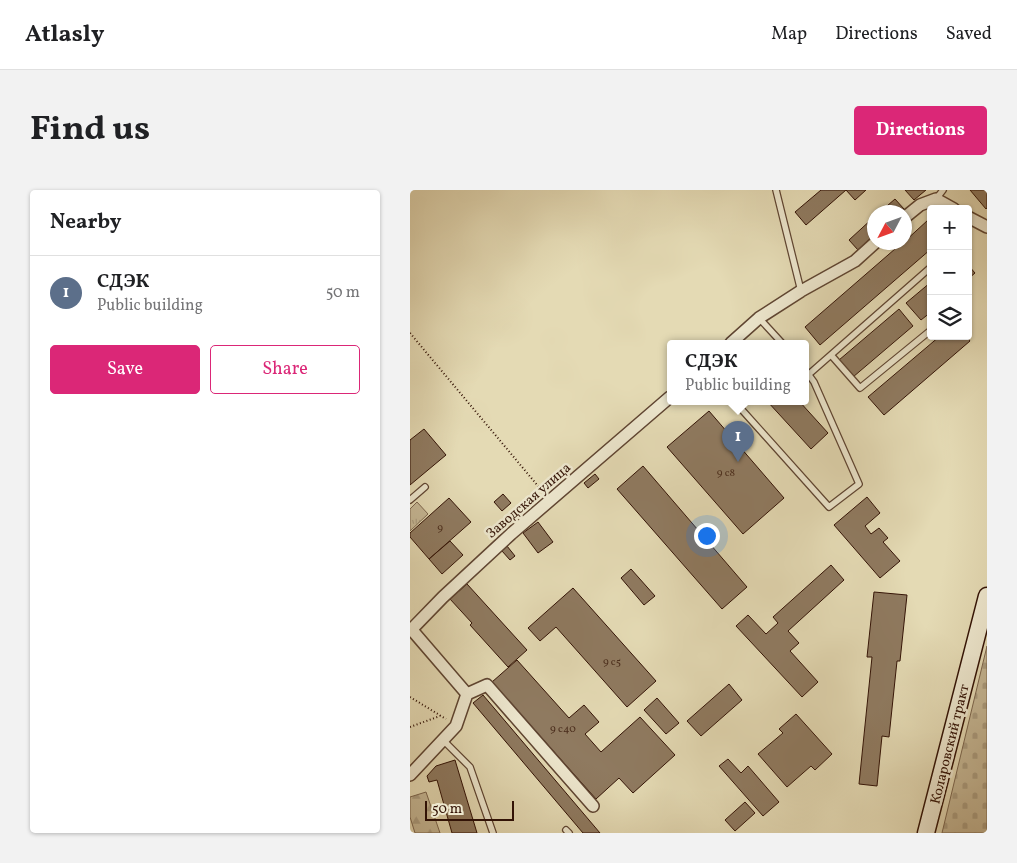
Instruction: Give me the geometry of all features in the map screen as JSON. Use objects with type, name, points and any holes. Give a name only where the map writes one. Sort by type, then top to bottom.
[{"type":"main road","name":"Коларовский тракт","points":[[926,833],[987,596]]},
{"type":"street","points":[[912,212],[939,195],[950,205]]},
{"type":"street","points":[[972,219],[987,227]]},
{"type":"street","points":[[734,340],[759,318],[801,291],[855,261],[867,250]]},
{"type":"street","name":"Заводская улица","points":[[411,631],[474,567],[667,400]]},
{"type":"street","points":[[411,631],[467,694]]},
{"type":"street","points":[[410,775],[456,726],[467,694],[487,685],[593,806]]},
{"type":"lane","points":[[776,190],[801,291]]},
{"type":"lane","points":[[809,372],[831,355],[927,271]]},
{"type":"lane","points":[[759,318],[779,340]]},
{"type":"lane","points":[[831,355],[860,388],[927,333]]},
{"type":"lane","points":[[738,405],[829,507],[859,484],[814,382],[809,376]]},
{"type":"lane","points":[[410,500],[426,487]]},
{"type":"lane","points":[[443,740],[470,767],[492,833]]},
{"type":"path","points":[[410,333],[550,500]]},
{"type":"path","points":[[410,697],[456,726]]},
{"type":"path","points":[[410,727],[440,716]]},
{"type":"green space","points":[[417,502],[428,514],[410,531],[410,509]]},
{"type":"green space","points":[[987,646],[987,833],[942,833]]},
{"type":"green space","points":[[426,792],[440,833],[415,833],[410,817],[410,797]]},
{"type":"building","points":[[821,190],[846,190],[806,225],[795,212]]},
{"type":"building","points":[[846,190],[866,190],[855,200]]},
{"type":"building","points":[[905,190],[926,190],[914,200]]},
{"type":"building","points":[[970,190],[987,190],[986,209]]},
{"type":"building","points":[[895,199],[900,205],[888,205]]},
{"type":"building","points":[[927,221],[927,252],[820,345],[805,327],[894,250],[912,250],[912,235]]},
{"type":"building","points":[[867,223],[867,242],[858,250],[849,240]]},
{"type":"building","points":[[927,285],[927,315],[921,320],[906,303]]},
{"type":"building","points":[[899,309],[913,326],[853,377],[839,360]]},
{"type":"building","points":[[935,340],[970,341],[884,415],[868,397]]},
{"type":"building","points":[[771,405],[803,405],[828,433],[811,449]]},
{"type":"building","points":[[709,411],[784,498],[743,534],[667,447]]},
{"type":"building","points":[[424,429],[446,455],[410,485],[410,440]]},
{"type":"building","points":[[643,466],[747,587],[722,609],[617,489]]},
{"type":"building","points":[[595,474],[599,479],[588,488],[584,483]]},
{"type":"building","points":[[503,494],[511,503],[502,511],[494,502]]},
{"type":"building","points":[[867,497],[880,513],[865,526],[871,534],[879,528],[888,538],[883,542],[900,561],[880,578],[834,525]]},
{"type":"building","points":[[449,498],[471,522],[429,559],[410,537],[410,533]]},
{"type":"building","points":[[538,522],[553,542],[538,553],[523,533]]},
{"type":"building","points":[[450,541],[463,555],[442,574],[429,559]]},
{"type":"building","points":[[507,546],[515,556],[510,560],[502,551]]},
{"type":"building","points":[[831,565],[844,580],[788,631],[799,643],[790,651],[818,682],[802,697],[736,626],[748,615],[766,634],[778,623],[773,617]]},
{"type":"building","points":[[631,569],[655,596],[644,605],[621,578]]},
{"type":"building","points":[[467,584],[527,650],[508,667],[470,625],[472,623],[450,599]]},
{"type":"building","points":[[573,588],[656,681],[627,707],[556,627],[540,641],[528,628]]},
{"type":"building","points":[[874,592],[907,595],[900,661],[897,661],[889,737],[882,736],[877,786],[859,784],[872,657],[867,657]]},
{"type":"building","points":[[517,660],[569,718],[584,705],[599,722],[585,734],[601,752],[640,717],[675,755],[633,793],[619,778],[596,799],[492,682]]},
{"type":"building","points":[[729,684],[742,700],[701,736],[687,721]]},
{"type":"building","points":[[483,695],[600,833],[583,833],[473,703]]},
{"type":"building","points":[[657,698],[679,723],[666,734],[644,710]]},
{"type":"building","points":[[796,714],[832,754],[815,770],[811,766],[787,787],[758,754],[783,733],[779,729]]},
{"type":"building","points":[[728,759],[741,773],[748,766],[779,802],[763,816],[719,766]]},
{"type":"building","points":[[455,760],[477,833],[452,833],[437,780],[429,782],[427,776],[436,766]]},
{"type":"building","points":[[745,802],[755,813],[735,831],[725,820]]},
{"type":"place","name":"СДЭК","points":[[738,462]]}]
